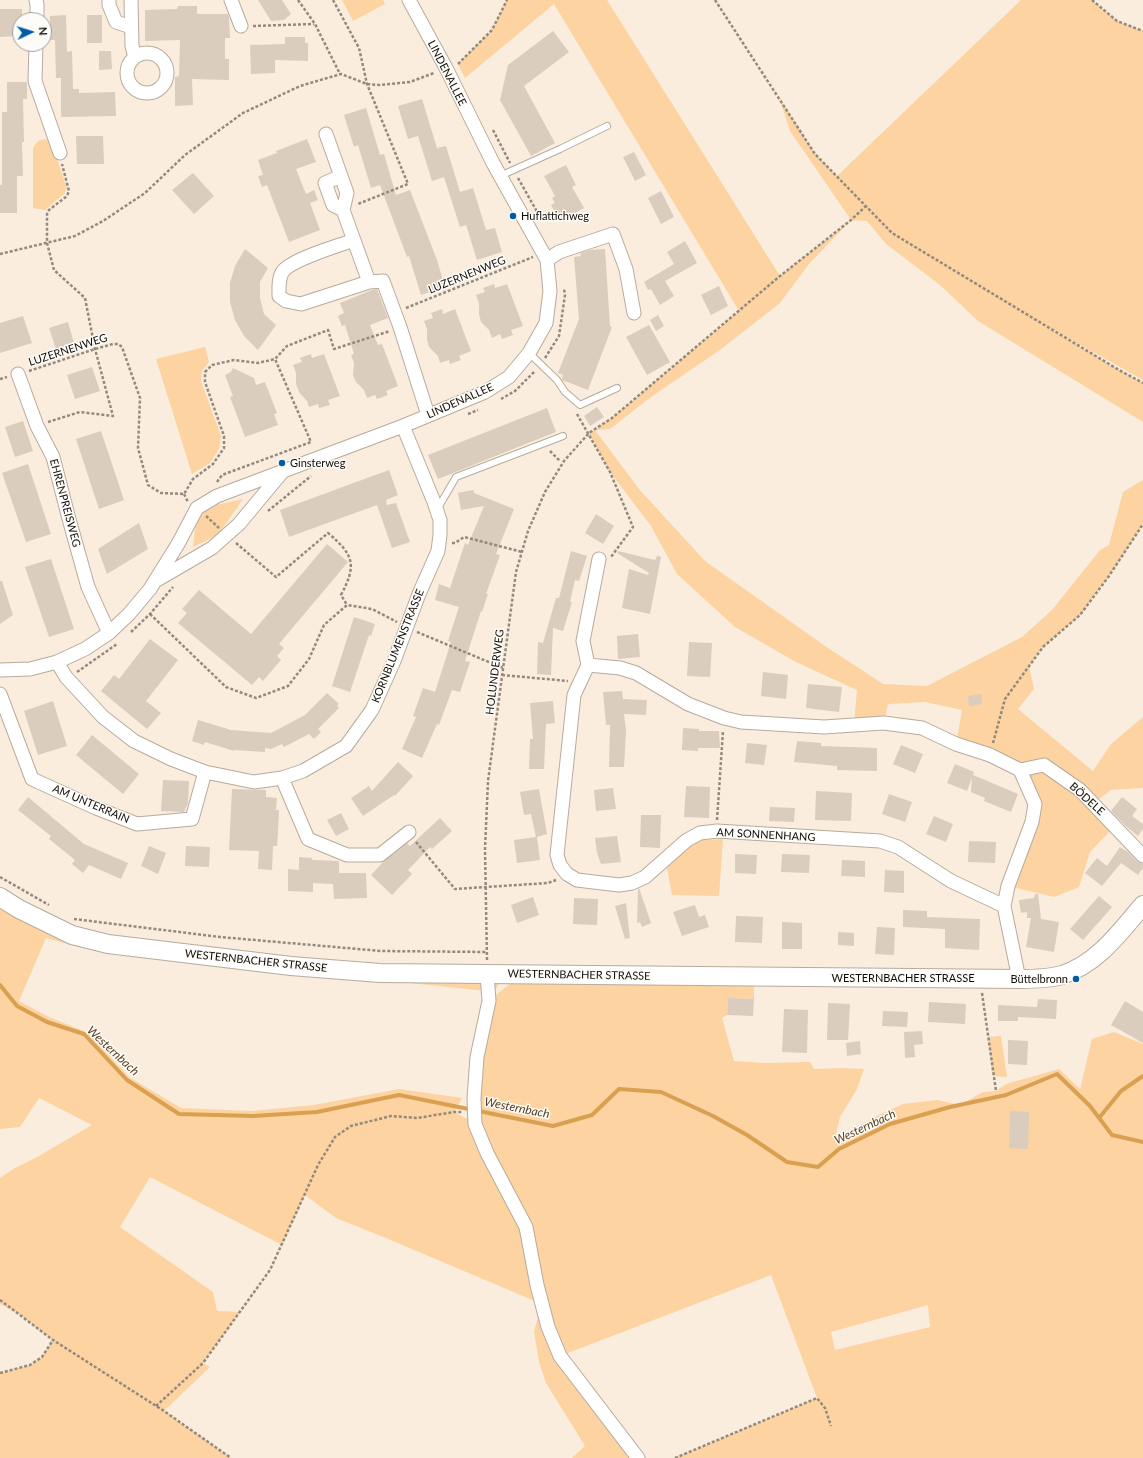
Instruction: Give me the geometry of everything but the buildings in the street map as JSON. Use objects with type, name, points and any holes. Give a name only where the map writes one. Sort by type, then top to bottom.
[{"type":"street","points":[[36,0],[37,12]]},
{"type":"street","points":[[109,0],[109,5],[116,22],[131,27]]},
{"type":"street","points":[[131,0],[132,46],[135,58]]},
{"type":"street","points":[[231,0],[241,26]]},
{"type":"street","name":"LINDENALLEE","points":[[0,670],[30,669],[57,662],[85,649],[109,633],[129,614],[156,580],[197,508],[217,496],[403,426],[486,392],[509,377],[529,353],[546,323],[550,291],[547,260],[472,122],[452,66],[409,0]]},
{"type":"street","points":[[36,52],[35,81],[60,153]]},
{"type":"street","points":[[326,134],[347,193],[343,210],[369,282]]},
{"type":"street","points":[[547,260],[559,252],[613,234],[626,269],[634,313]]},
{"type":"street","points":[[354,240],[304,258],[284,270],[279,284],[279,296],[286,301],[301,304],[369,282],[383,281],[400,327],[428,415]]},
{"type":"street","name":"EHRENPREISWEG","points":[[18,374],[36,426],[53,457],[88,587],[109,633]]},
{"type":"street","name":"KORNBLUMENSTRASSE","points":[[57,662],[66,677],[103,717],[134,741],[171,759],[205,772],[254,782],[282,778],[303,771],[346,746],[372,710],[438,551],[440,520],[403,426]]},
{"type":"street","name":"LINDENALLEE","points":[[156,580],[212,548],[231,542],[239,524],[284,470]]},
{"type":"street","points":[[567,874],[560,865],[557,855],[574,695],[588,665],[583,640],[599,559]]},
{"type":"street","points":[[588,665],[620,668],[636,673],[688,704],[724,718],[741,722],[824,727],[884,723],[922,728],[956,744],[990,755],[1020,770],[1035,804],[1032,822],[1008,886],[1004,906],[1019,979]]},
{"type":"street","name":"AM UNTERRAIN","points":[[0,694],[32,779],[96,808],[137,824],[192,819],[205,772]]},
{"type":"street","name":"BÖDELE","points":[[1020,770],[1044,765],[1080,790],[1143,856]]},
{"type":"street","points":[[282,778],[308,839],[315,842],[348,855],[380,856],[408,832]]},
{"type":"street","name":"AM SONNENHANG","points":[[567,874],[577,880],[619,885],[632,883],[645,877],[687,840],[700,833],[717,831],[880,841],[898,847],[951,881],[1004,906]]},
{"type":"street","name":"WESTERNBACHER STRASSE","points":[[0,897],[19,909],[72,935],[108,944],[298,967],[380,973],[982,979],[1044,978],[1061,975],[1078,969],[1096,957],[1143,905]]},
{"type":"street","points":[[487,974],[489,1001],[477,1057],[474,1098],[475,1124],[487,1153],[526,1227],[537,1286],[548,1327],[560,1356],[638,1458]]},
{"type":"lane","points":[[500,176],[607,126]]},
{"type":"lane","points":[[529,353],[557,380],[565,392],[580,405],[617,388]]},
{"type":"lane","points":[[437,510],[456,478],[562,436]]},
{"type":"path","points":[[298,0],[315,24],[340,74]]},
{"type":"path","points":[[333,0],[359,48],[367,84],[408,184],[343,210]]},
{"type":"path","points":[[0,254],[75,236],[103,221],[145,193],[185,155],[243,113],[300,86],[340,74],[367,84],[379,85],[410,82],[452,66],[492,30],[507,0]]},
{"type":"path","points":[[715,0],[815,154],[892,233],[1143,383]]},
{"type":"path","points":[[1092,0],[1118,21],[1143,31]]},
{"type":"path","points":[[241,26],[315,24]]},
{"type":"path","points":[[452,66],[460,69]]},
{"type":"path","points":[[491,127],[540,218]]},
{"type":"path","points":[[36,426],[80,412],[113,416],[95,349],[85,298],[54,270],[47,243],[47,214],[67,196],[70,191],[60,160],[60,153]]},
{"type":"path","name":"HOLUNDERWEG","points":[[71,918],[220,937],[366,950],[486,952],[485,849],[488,781],[516,572],[528,531],[545,492],[564,461],[589,433],[612,418],[774,281],[851,220],[866,206]]},
{"type":"path","name":"LUZERNENWEG","points":[[394,312],[532,257],[547,260]]},
{"type":"path","points":[[494,402],[516,392],[541,364],[559,336],[565,295],[564,288]]},
{"type":"path","points":[[214,486],[222,475],[311,442],[275,359],[288,346],[328,330],[334,349],[400,327]]},
{"type":"path","name":"LUZERNENWEG","points":[[0,379],[95,349],[118,344],[122,347],[140,398],[138,448],[148,485],[161,493],[184,494],[193,479],[213,464],[224,448],[224,436],[204,382],[205,372],[212,365],[234,360],[258,363],[275,359]]},
{"type":"path","points":[[466,415],[480,409]]},
{"type":"path","points":[[589,433],[610,472],[633,527],[610,558],[599,559]]},
{"type":"path","points":[[542,444],[560,461]]},
{"type":"path","points":[[263,516],[309,476],[316,473]]},
{"type":"path","points":[[197,508],[231,542],[276,577],[328,534],[341,544],[351,561],[350,580],[341,595],[346,605]]},
{"type":"path","points":[[990,755],[1005,699],[1043,647],[1080,615],[1109,576],[1143,524]]},
{"type":"path","points":[[231,542],[241,537]]},
{"type":"path","points":[[439,543],[455,543],[464,537],[522,552]]},
{"type":"path","points":[[129,633],[150,614],[171,588],[177,585]]},
{"type":"path","points":[[150,614],[226,687],[256,698],[288,686],[309,659],[324,625],[346,605]]},
{"type":"path","points":[[346,605],[372,609],[407,628],[504,668]]},
{"type":"path","points":[[66,677],[119,643]]},
{"type":"path","points":[[502,675],[580,682]]},
{"type":"path","points":[[717,831],[724,718]]},
{"type":"path","points":[[408,832],[454,889],[548,883],[567,874]]},
{"type":"path","points":[[0,876],[52,907]]},
{"type":"path","points":[[982,979],[982,993],[996,1091]]},
{"type":"path","points":[[156,1406],[203,1363],[270,1270],[318,1165],[335,1137],[351,1126],[391,1116],[417,1118],[454,1112],[470,1112],[475,1124]]},
{"type":"path","points":[[0,1300],[53,1340],[156,1406],[231,1458]]},
{"type":"path","points":[[0,1373],[30,1365],[42,1357],[53,1340]]},
{"type":"path","points":[[675,1458],[817,1398],[825,1408],[831,1426]]},
{"type":"shaded area","points":[[342,0],[383,0],[385,4],[353,21]]},
{"type":"shaded area","points":[[507,0],[607,0],[780,276],[851,220],[809,264],[780,303],[720,350],[651,397],[610,429],[595,430],[639,489],[705,561],[825,646],[883,684],[927,686],[1022,637],[1052,610],[1100,550],[1109,545],[1123,492],[1143,480],[1143,524],[1109,576],[1080,615],[1043,647],[1029,666],[1034,689],[1018,709],[1093,771],[1111,744],[1143,717],[1143,788],[1111,790],[1094,803],[1115,826],[1090,852],[1079,887],[1054,897],[1008,886],[1035,804],[1020,770],[956,744],[962,710],[925,702],[888,704],[884,723],[854,725],[857,690],[796,662],[735,627],[677,574],[651,526],[610,472],[589,433],[612,418],[739,311],[554,4],[465,78],[458,64],[492,30]]},
{"type":"shaded area","points":[[1021,0],[1092,0],[1117,21],[1143,31],[1143,380],[1032,318],[1143,383],[1143,422],[978,321],[940,285],[886,244],[867,221],[851,220],[790,131],[779,97],[815,154],[837,176]]},
{"type":"shaded area","points":[[46,139],[51,141],[67,188],[64,194],[45,210],[33,208],[33,148],[38,141]]},
{"type":"shaded area","points":[[205,347],[209,362],[202,371],[201,381],[221,436],[219,449],[210,463],[192,474],[156,359]]},
{"type":"shaded area","points":[[243,499],[218,535],[193,547],[196,520],[211,506]]},
{"type":"shaded area","points":[[723,839],[719,896],[672,895],[667,868],[688,847],[702,840]]},
{"type":"shaded area","points":[[0,897],[108,944],[504,974],[490,1000],[513,981],[754,982],[754,999],[728,998],[727,1015],[722,1018],[734,1061],[766,1063],[810,1062],[814,1069],[864,1069],[857,1089],[840,1117],[835,1138],[903,1104],[937,1100],[960,1105],[983,1092],[996,1091],[1006,1084],[1059,1069],[1080,1089],[1092,1039],[1114,1032],[1143,1044],[1143,1458],[675,1458],[817,1398],[771,1275],[560,1356],[638,1458],[572,1458],[585,1446],[546,1383],[539,1362],[534,1331],[542,1304],[336,1218],[305,1195],[282,1245],[150,1177],[120,1227],[213,1292],[217,1311],[240,1312],[203,1363],[210,1367],[164,1411],[231,1458],[0,1458],[0,1373],[30,1365],[42,1357],[53,1340],[18,1313],[0,1304],[0,1178],[92,1125],[39,1098],[20,1127],[0,1129]],"holes":[[[46,938],[87,949],[486,991],[475,1123],[454,1112],[462,1098],[399,1089],[314,1105],[252,1111],[181,1108],[129,1077],[88,1033],[49,1017],[19,1001]],[[928,1305],[930,1327],[835,1350],[831,1332]]]},
{"type":"shaded area","points":[[1001,1036],[1007,1077],[993,1076],[988,1037]]},
{"type":"waterway","name":"Westernbach","points":[[0,985],[17,1006],[47,1022],[84,1034],[127,1080],[179,1114],[253,1116],[317,1112],[399,1095],[553,1126],[592,1115],[619,1089],[661,1092],[713,1116],[747,1135],[787,1162],[818,1167],[839,1149],[890,1124],[950,1107],[1006,1095],[1057,1074],[1090,1106],[1112,1135],[1143,1142]]},
{"type":"waterway","points":[[1099,1118],[1121,1091],[1143,1076]]},
{"type":"place","name":"Huflattichweg","points":[[513,216]]},
{"type":"place","name":"Ginsterweg","points":[[282,463]]},
{"type":"place","name":"Büttelbronn","points":[[1076,979]]}]
